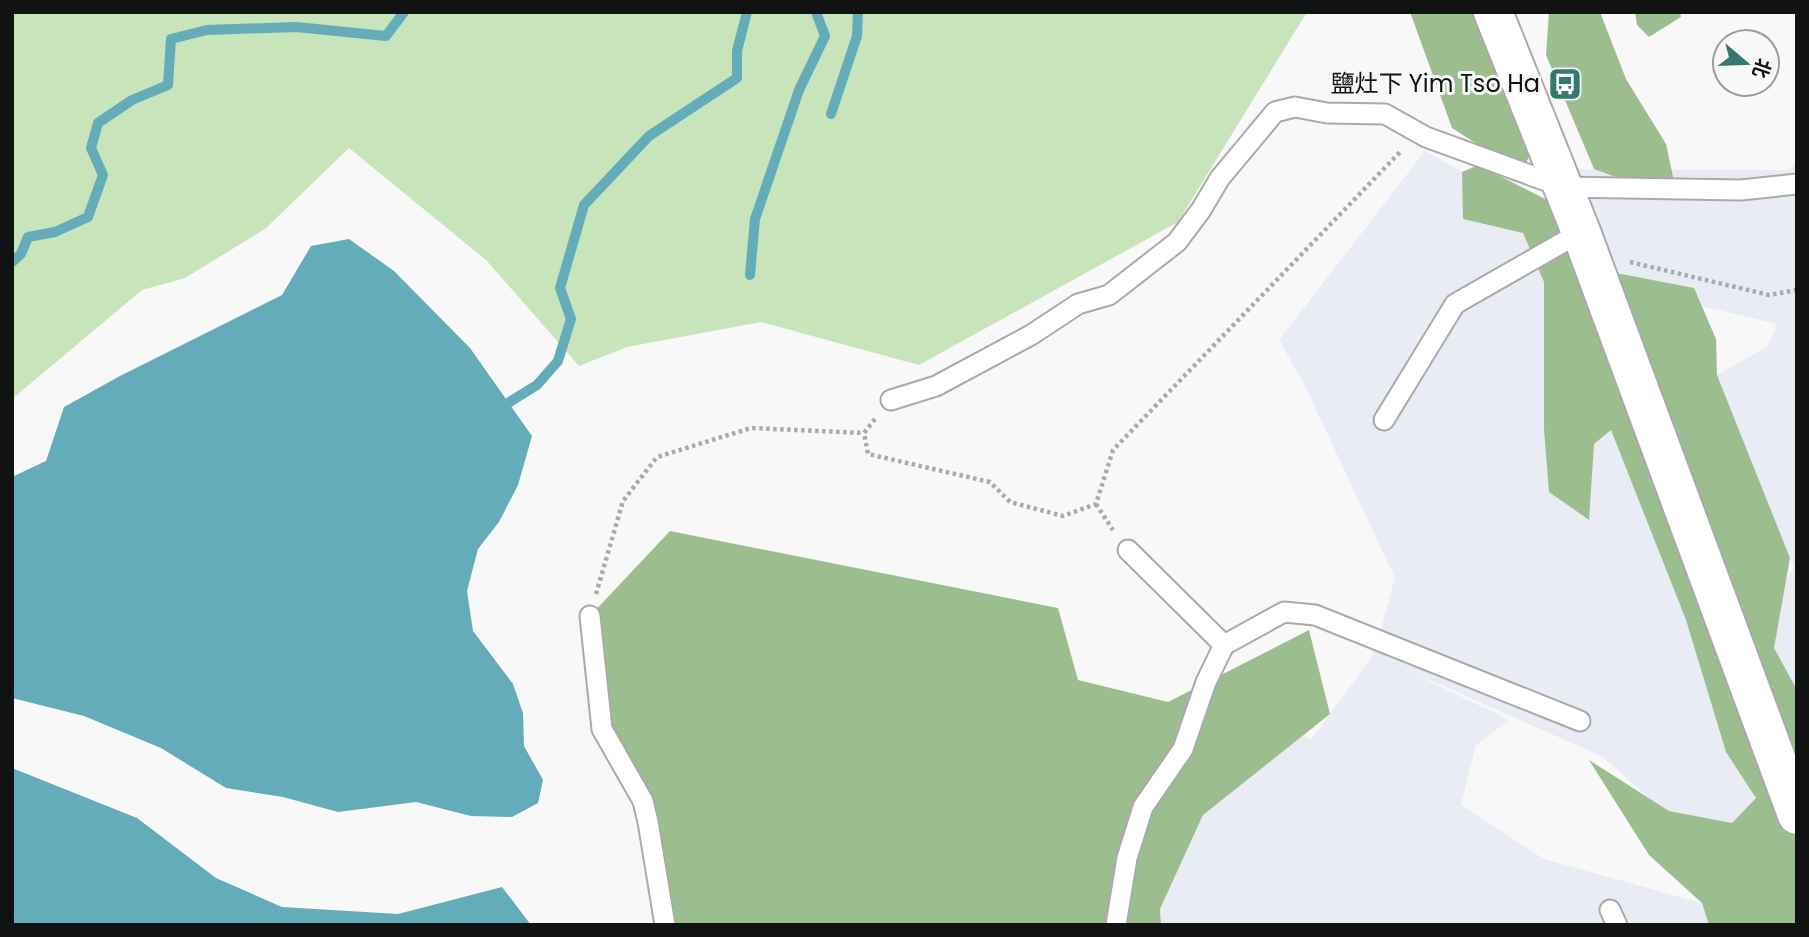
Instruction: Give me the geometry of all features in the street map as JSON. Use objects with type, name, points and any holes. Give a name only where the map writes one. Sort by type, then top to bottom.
[{"type":"main road","points":[[1493,12],[1584,242],[1797,816]]},
{"type":"lane","points":[[891,400],[936,386],[1031,335],[1078,304],[1109,295],[1177,243],[1220,178],[1275,112],[1295,107],[1326,113],[1385,114],[1426,137],[1563,187],[1741,190],[1797,184]]},
{"type":"lane","points":[[1384,420],[1455,304],[1584,242]]},
{"type":"lane","points":[[1128,550],[1224,645]]},
{"type":"lane","points":[[1116,925],[1127,858],[1143,807],[1183,749],[1206,682],[1224,645],[1284,612],[1315,615],[1580,721]]},
{"type":"lane","points":[[590,616],[602,729],[643,801],[665,925]]},
{"type":"path","points":[[864,433],[868,454],[990,482],[1010,502],[1063,516],[1096,505],[1113,450],[1405,147],[1426,137]]},
{"type":"path","points":[[1584,242],[1769,295],[1797,290]]},
{"type":"path","points":[[864,433],[891,400]]},
{"type":"path","points":[[590,616],[623,501],[657,457],[751,428],[864,433]]},
{"type":"shaded area","points":[[1425,151],[1524,207],[1773,842],[1660,808],[1603,757],[1403,668],[1509,720],[1476,745],[1461,805],[1544,859],[1712,906],[1721,925],[1161,925],[1160,909],[1203,815],[1241,691],[1311,740],[1374,654],[1395,578],[1304,384],[1279,340]]},
{"type":"shaded area","points":[[1797,163],[1797,747],[1752,629],[1794,568],[1717,375],[1768,346],[1777,324],[1617,286],[1565,169],[1789,170]]},
{"type":"green space","points":[[12,12],[1307,12],[1178,222],[919,365],[761,322],[627,347],[579,366],[486,260],[349,148],[265,229],[185,278],[142,290],[12,399]]},
{"type":"green space","points":[[1410,12],[1494,12],[1545,127],[1521,172],[1452,128]]},
{"type":"green space","points":[[1549,12],[1600,12],[1626,79],[1666,144],[1678,200],[1594,169],[1546,55]]},
{"type":"green space","points":[[1635,12],[1680,12],[1681,17],[1649,37],[1637,25]]},
{"type":"green space","points":[[1478,165],[1547,200],[1611,272],[1694,288],[1716,339],[1717,375],[1790,558],[1774,648],[1797,690],[1797,925],[1709,925],[1702,903],[1649,855],[1589,760],[1669,811],[1732,823],[1756,798],[1726,752],[1686,620],[1611,430],[1594,444],[1589,520],[1549,492],[1544,429],[1544,282],[1523,233],[1463,219],[1462,172]]},
{"type":"green space","points":[[670,531],[1058,608],[1078,680],[1168,702],[1309,630],[1330,714],[1203,815],[1160,909],[1161,925],[665,925],[643,801],[600,712],[590,616]]},
{"type":"water","points":[[349,239],[394,271],[470,348],[532,436],[518,485],[499,522],[478,549],[467,591],[473,631],[513,684],[523,713],[524,746],[543,780],[538,803],[512,817],[471,816],[416,802],[338,812],[283,797],[226,788],[161,748],[84,716],[12,698],[12,477],[46,461],[64,407],[282,295],[311,246]]},
{"type":"water","points":[[12,768],[137,818],[216,878],[282,907],[398,914],[502,887],[531,925],[12,925]]},
{"type":"waterway","points":[[12,262],[21,254],[28,237],[55,232],[88,217],[103,175],[91,148],[98,123],[132,100],[168,85],[171,39],[207,30],[296,27],[386,36],[404,12]]},
{"type":"waterway","points":[[508,403],[537,385],[558,361],[571,319],[560,288],[584,205],[649,136],[737,78],[737,51],[747,12]]},
{"type":"waterway","points":[[750,275],[755,219],[799,90],[825,36],[816,12]]},
{"type":"waterway","points":[[831,114],[857,36],[858,12]]},
{"type":"place","name":"鹽灶下 Yim Tso Ha","points":[[1565,84]]}]
